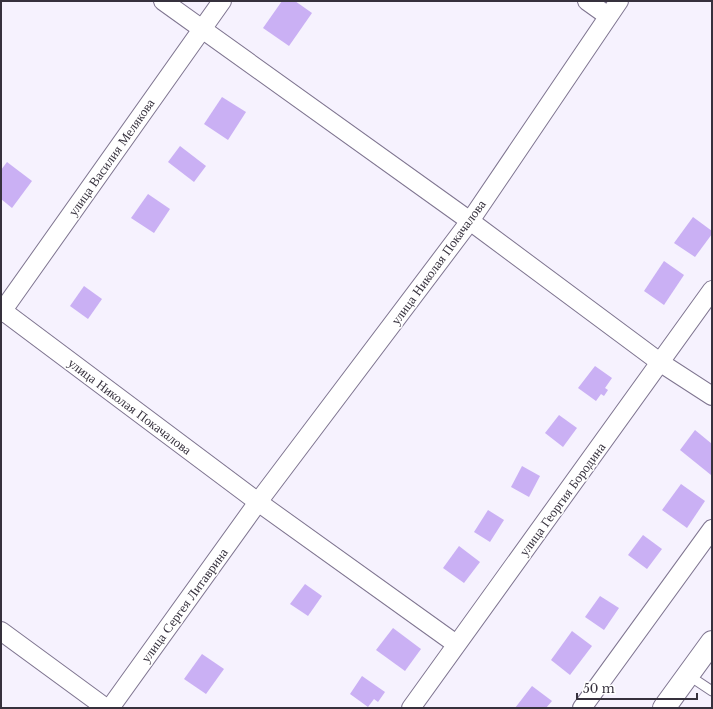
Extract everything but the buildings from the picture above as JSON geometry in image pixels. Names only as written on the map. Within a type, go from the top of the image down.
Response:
[{"type":"main road","points":[[664,708],[712,642]]},
{"type":"street","points":[[163,1],[203,28],[470,221],[661,363],[712,396]]},
{"type":"street","name":"улица Василия Мелякова","points":[[2,312],[222,1]]},
{"type":"street","points":[[587,1],[608,16]]},
{"type":"street","name":"улица Николая Покачалова","points":[[258,502],[470,221],[619,1]]},
{"type":"street","name":"улица Георгия Бородина","points":[[411,708],[661,363],[712,290]]},
{"type":"street","name":"улица Николая Покачалова","points":[[2,312],[258,502],[456,644]]},
{"type":"street","name":"улица Сергея Литаврина","points":[[110,708],[258,502]]},
{"type":"street","points":[[582,708],[712,529]]},
{"type":"street","points":[[1,631],[106,708]]},
{"type":"lane","points":[[688,675],[712,691]]}]
